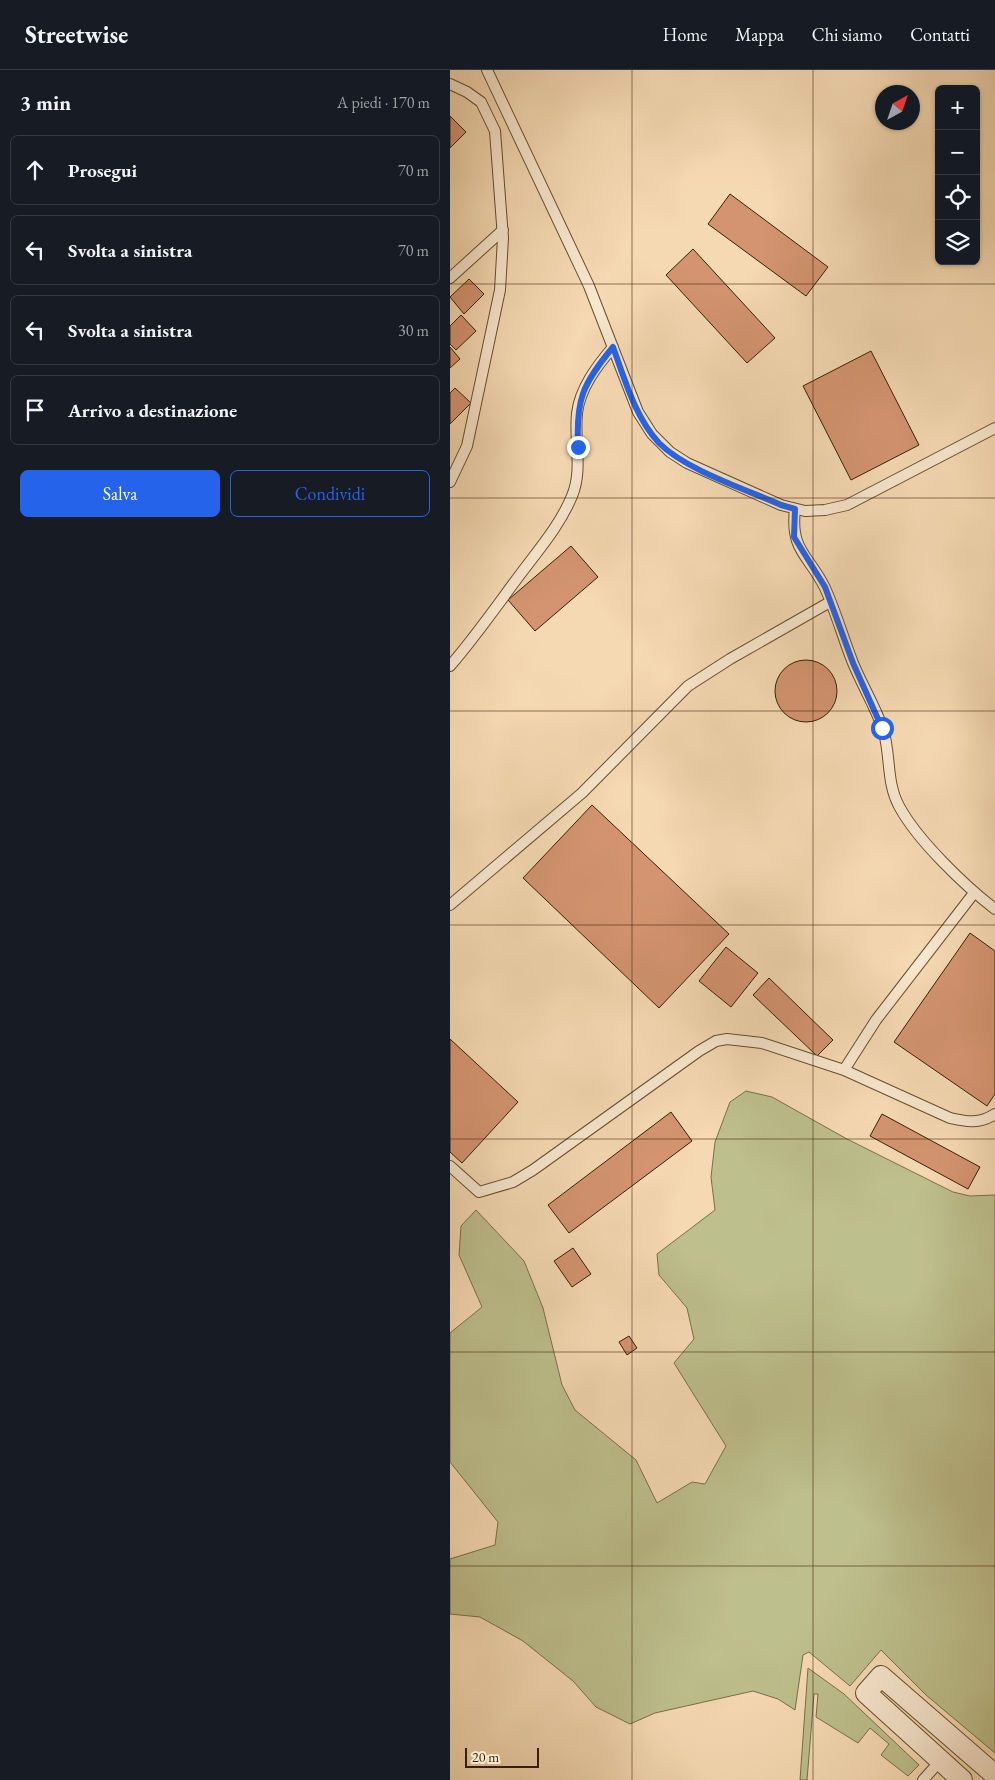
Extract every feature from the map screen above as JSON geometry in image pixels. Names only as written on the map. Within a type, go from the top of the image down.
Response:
[{"type":"street","points":[[962,1780],[866,1693],[881,1676],[995,1775]]},
{"type":"lane","points":[[487,70],[589,286],[638,412],[660,443],[687,463],[781,505],[795,509],[825,510],[847,505],[995,428]]},
{"type":"lane","points":[[450,84],[475,97],[490,118],[498,143],[503,230],[500,290],[467,446],[450,482]]},
{"type":"lane","points":[[450,278],[503,230]]},
{"type":"lane","points":[[450,666],[476,636],[551,535],[572,496],[577,473],[577,414],[579,402],[590,379],[613,347]]},
{"type":"lane","points":[[795,509],[794,537],[825,587],[853,663],[882,728],[889,755],[890,781],[900,807],[928,844],[974,893],[995,909]]},
{"type":"lane","points":[[450,905],[582,793],[688,686],[730,659],[830,602]]},
{"type":"lane","points":[[844,1070],[876,1020],[974,893]]},
{"type":"lane","points":[[450,1166],[479,1192],[513,1182],[533,1170],[698,1051],[716,1041],[736,1038],[762,1043],[844,1070],[950,1118],[968,1122],[985,1121],[995,1114]]},
{"type":"lane","points":[[924,1780],[940,1760]]},
{"type":"green space","points":[[746,1091],[772,1097],[847,1139],[953,1192],[970,1196],[995,1195],[995,1753],[926,1695],[881,1650],[850,1686],[809,1652],[803,1655],[795,1710],[778,1699],[753,1691],[655,1713],[630,1724],[596,1707],[573,1681],[523,1641],[480,1617],[450,1614],[450,1559],[495,1545],[498,1522],[450,1462],[450,1333],[482,1307],[459,1255],[461,1226],[476,1210],[524,1261],[543,1308],[562,1385],[575,1410],[636,1460],[657,1503],[692,1482],[705,1484],[726,1446],[674,1363],[694,1339],[687,1308],[659,1275],[657,1254],[715,1210],[711,1177],[715,1142],[730,1102]]},
{"type":"green space","points":[[808,1668],[844,1694],[919,1765],[908,1776],[881,1755],[889,1744],[870,1728],[858,1743],[816,1717],[818,1694],[814,1694],[807,1780],[800,1780]]},
{"type":"building","points":[[450,116],[466,132],[450,148]]},
{"type":"building","points":[[730,194],[828,267],[806,296],[708,224]]},
{"type":"building","points":[[693,249],[775,338],[747,363],[666,275]]},
{"type":"building","points":[[469,279],[484,294],[464,314],[450,297]]},
{"type":"building","points":[[461,315],[476,331],[456,350],[450,344],[450,326]]},
{"type":"building","points":[[450,347],[460,359],[450,368]]},
{"type":"building","points":[[871,351],[919,445],[851,480],[803,386]]},
{"type":"building","points":[[455,388],[471,403],[450,424],[450,393]]},
{"type":"building","points":[[571,546],[598,577],[535,631],[508,600]]},
{"type":"building","points":[[806,660],[818,662],[828,669],[835,679],[837,691],[835,703],[828,713],[818,720],[806,722],[794,720],[784,713],[777,703],[775,691],[777,679],[784,669],[794,662]]},
{"type":"building","points":[[592,805],[729,934],[659,1008],[523,878]]},
{"type":"building","points":[[970,933],[995,951],[995,1094],[987,1106],[894,1042]]},
{"type":"building","points":[[726,947],[758,973],[731,1007],[699,981]]},
{"type":"building","points":[[769,978],[833,1040],[817,1056],[753,995]]},
{"type":"building","points":[[450,1039],[518,1102],[462,1163],[450,1152]]},
{"type":"building","points":[[671,1112],[692,1141],[569,1233],[548,1205]]},
{"type":"building","points":[[882,1114],[980,1167],[968,1189],[870,1136]]},
{"type":"building","points":[[573,1248],[591,1274],[572,1287],[554,1261]]},
{"type":"building","points":[[629,1336],[637,1348],[627,1355],[619,1342]]},
{"type":"route","points":[[578,447],[577,414],[579,402],[590,379],[613,347],[638,412],[652,434],[670,452],[687,463],[781,505],[795,509],[794,537],[825,587],[853,663],[882,728]]}]
